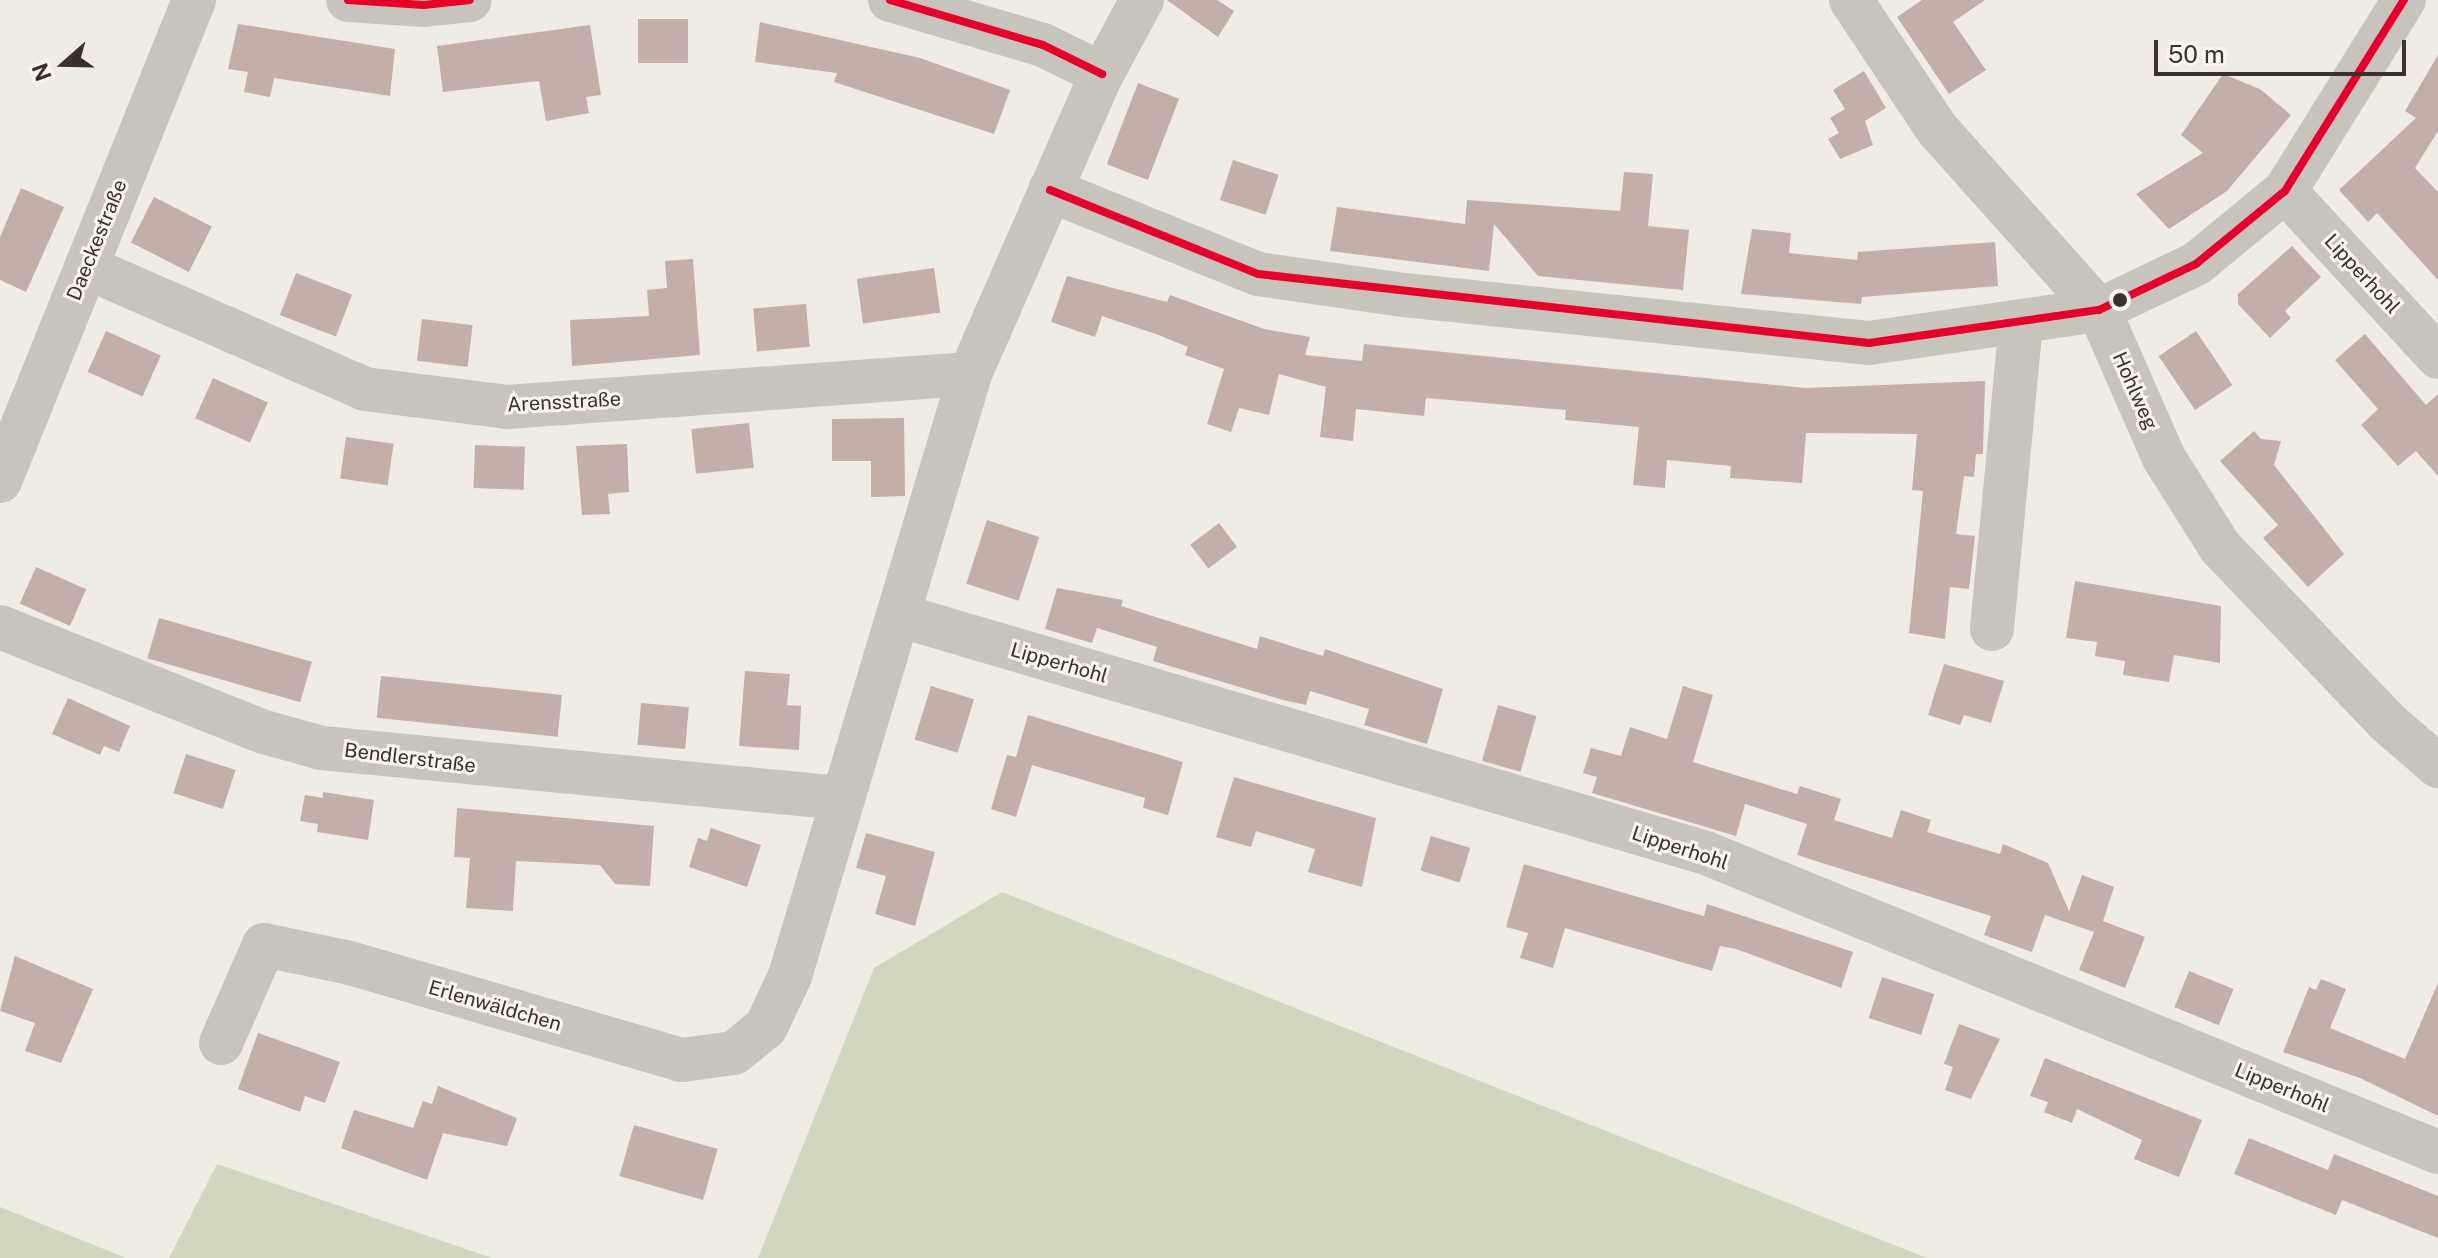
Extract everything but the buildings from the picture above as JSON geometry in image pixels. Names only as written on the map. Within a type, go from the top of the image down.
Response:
[{"type":"street","name":"Daeckestraße","points":[[0,481],[194,0]]},
{"type":"street","points":[[348,0],[424,5],[470,0]]},
{"type":"street","points":[[890,0],[1043,45],[1102,74]]},
{"type":"street","points":[[840,798],[970,374],[1102,74],[1142,0]]},
{"type":"street","name":"Hohlweg","points":[[1851,0],[1937,129],[2099,310],[2164,458],[2220,547],[2386,721],[2438,766]]},
{"type":"street","points":[[1050,190],[1258,274],[1404,295],[1869,343],[2099,310],[2196,264],[2285,191],[2404,0]]},
{"type":"street","name":"Lipperhohl","points":[[2285,191],[2438,357]]},
{"type":"street","name":"Arensstraße","points":[[86,267],[365,389],[507,407],[970,374]]},
{"type":"street","points":[[1992,629],[2021,321]]},
{"type":"street","name":"Lipperhohl","points":[[898,615],[1706,853],[2438,1152]]},
{"type":"street","name":"Bendlerstraße","points":[[0,627],[264,732],[322,748],[840,798]]},
{"type":"street","name":"Erlenwäldchen","points":[[221,1043],[264,945],[702,1061],[753,1042],[790,976],[840,798]]},
{"type":"green space","points":[[1002,892],[1927,1258],[758,1258],[874,968]]},
{"type":"green space","points":[[217,1164],[492,1258],[169,1258]]},
{"type":"green space","points":[[0,1207],[126,1258],[0,1258]]},
{"type":"transit line","points":[[348,0],[424,5],[470,0]]},
{"type":"transit line","points":[[890,0],[1043,45],[1102,74]]},
{"type":"transit line","points":[[1050,190],[1258,274],[1869,343],[2099,310],[2196,264],[2285,191],[2404,0]]}]
